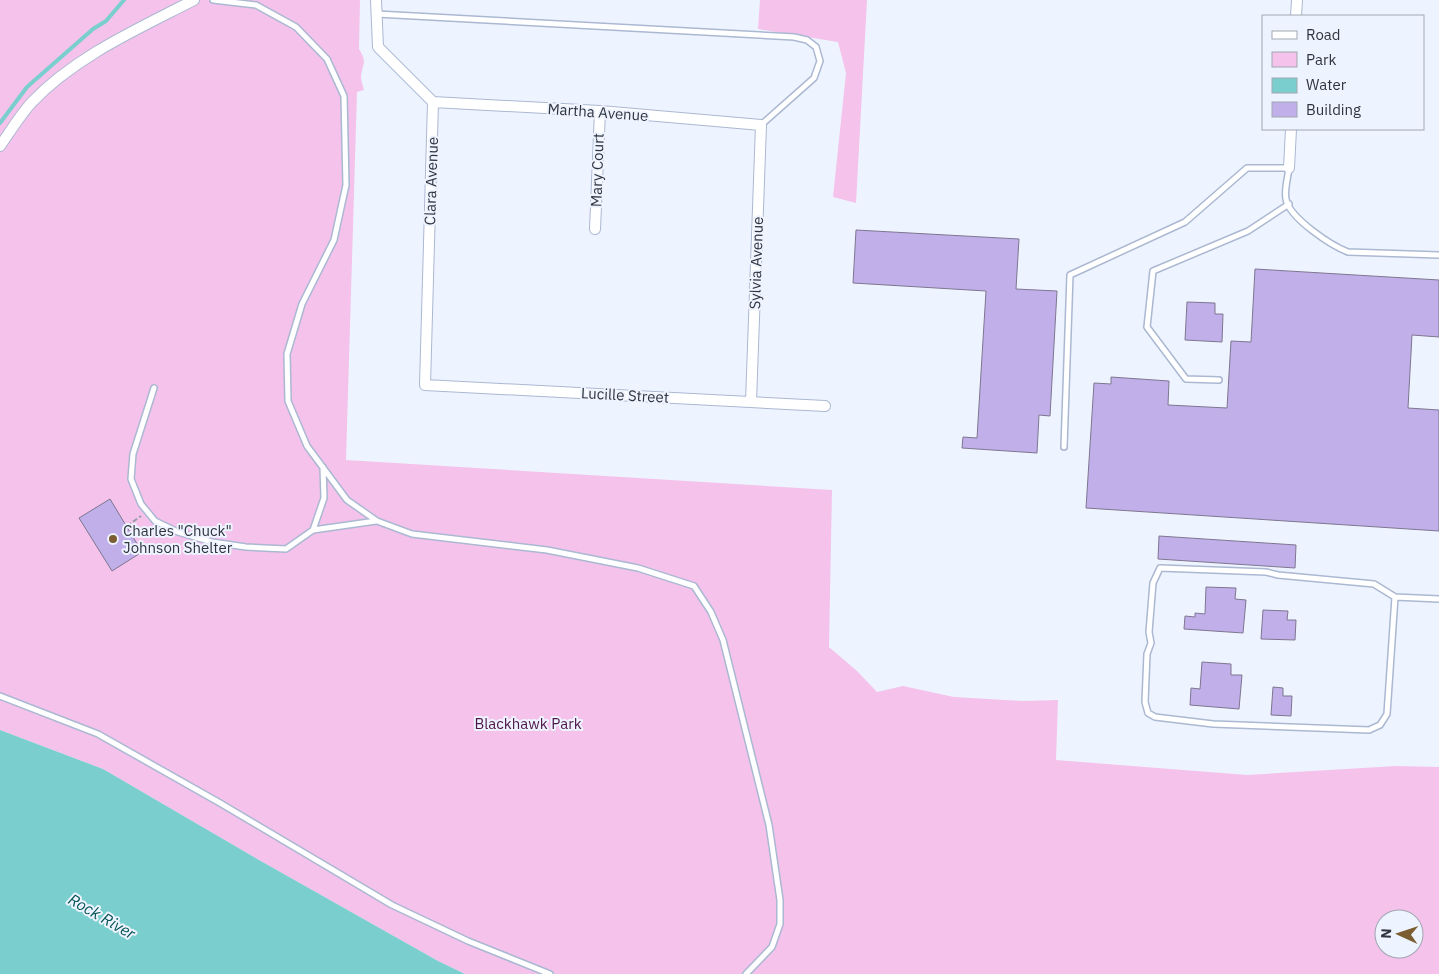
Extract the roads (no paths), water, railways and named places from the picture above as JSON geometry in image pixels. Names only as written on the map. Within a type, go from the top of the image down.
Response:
[{"type":"street","points":[[0,146],[32,103],[75,65],[134,31],[194,0]]},
{"type":"street","points":[[376,0],[378,46],[433,102]]},
{"type":"street","points":[[1296,15],[1297,0]]},
{"type":"street","name":"Martha Avenue","points":[[433,102],[600,111],[761,125]]},
{"type":"street","name":"Clara Avenue","points":[[426,385],[433,102]]},
{"type":"street","name":"Mary Court","points":[[595,230],[600,111]]},
{"type":"street","name":"Sylvia Avenue","points":[[751,402],[761,125]]},
{"type":"street","points":[[1289,168],[1291,130]]},
{"type":"street","name":"Lucille Street","points":[[426,385],[825,406]]},
{"type":"lane","points":[[213,0],[256,5],[296,27],[327,59],[344,96],[346,185],[334,240],[302,304],[287,354],[288,401],[307,446],[347,500],[376,521],[412,534],[547,550],[638,568],[694,586],[711,612],[723,640],[770,825],[780,900],[780,924],[772,947],[746,974]]},
{"type":"lane","points":[[377,14],[794,37],[807,40],[816,47],[820,61],[814,78],[761,125]]},
{"type":"lane","points":[[1064,447],[1070,275],[1185,222],[1247,168],[1289,168],[1286,200],[1288,204],[1309,228],[1338,248],[1348,252],[1439,255]]},
{"type":"lane","points":[[1219,380],[1186,378],[1147,327],[1153,271],[1248,231],[1288,204]]},
{"type":"lane","points":[[154,388],[133,454],[131,479],[141,504],[155,522],[178,532],[212,542],[246,547],[286,549],[313,530],[376,521]]},
{"type":"lane","points":[[313,530],[324,498],[323,467]]},
{"type":"lane","points":[[1395,597],[1387,714],[1380,725],[1369,730],[1213,724],[1155,717],[1148,713],[1145,702],[1147,654],[1151,644],[1149,632],[1151,602],[1153,583],[1160,568],[1266,572],[1278,575],[1374,584],[1395,597],[1439,599]]},
{"type":"lane","points":[[0,696],[98,734],[220,803],[392,905],[468,941],[550,974]]},
{"type":"water","name":"Rock River","points":[[0,730],[103,769],[259,860],[438,961],[465,974],[0,974]]},
{"type":"waterway","points":[[0,123],[27,87],[93,29],[106,21],[124,0]]},
{"type":"place","name":"Charles \"Chuck\" Johnson Shelter","points":[[113,539]]},
{"type":"park label","name":"Blackhawk Park","points":[[528,723]]}]
